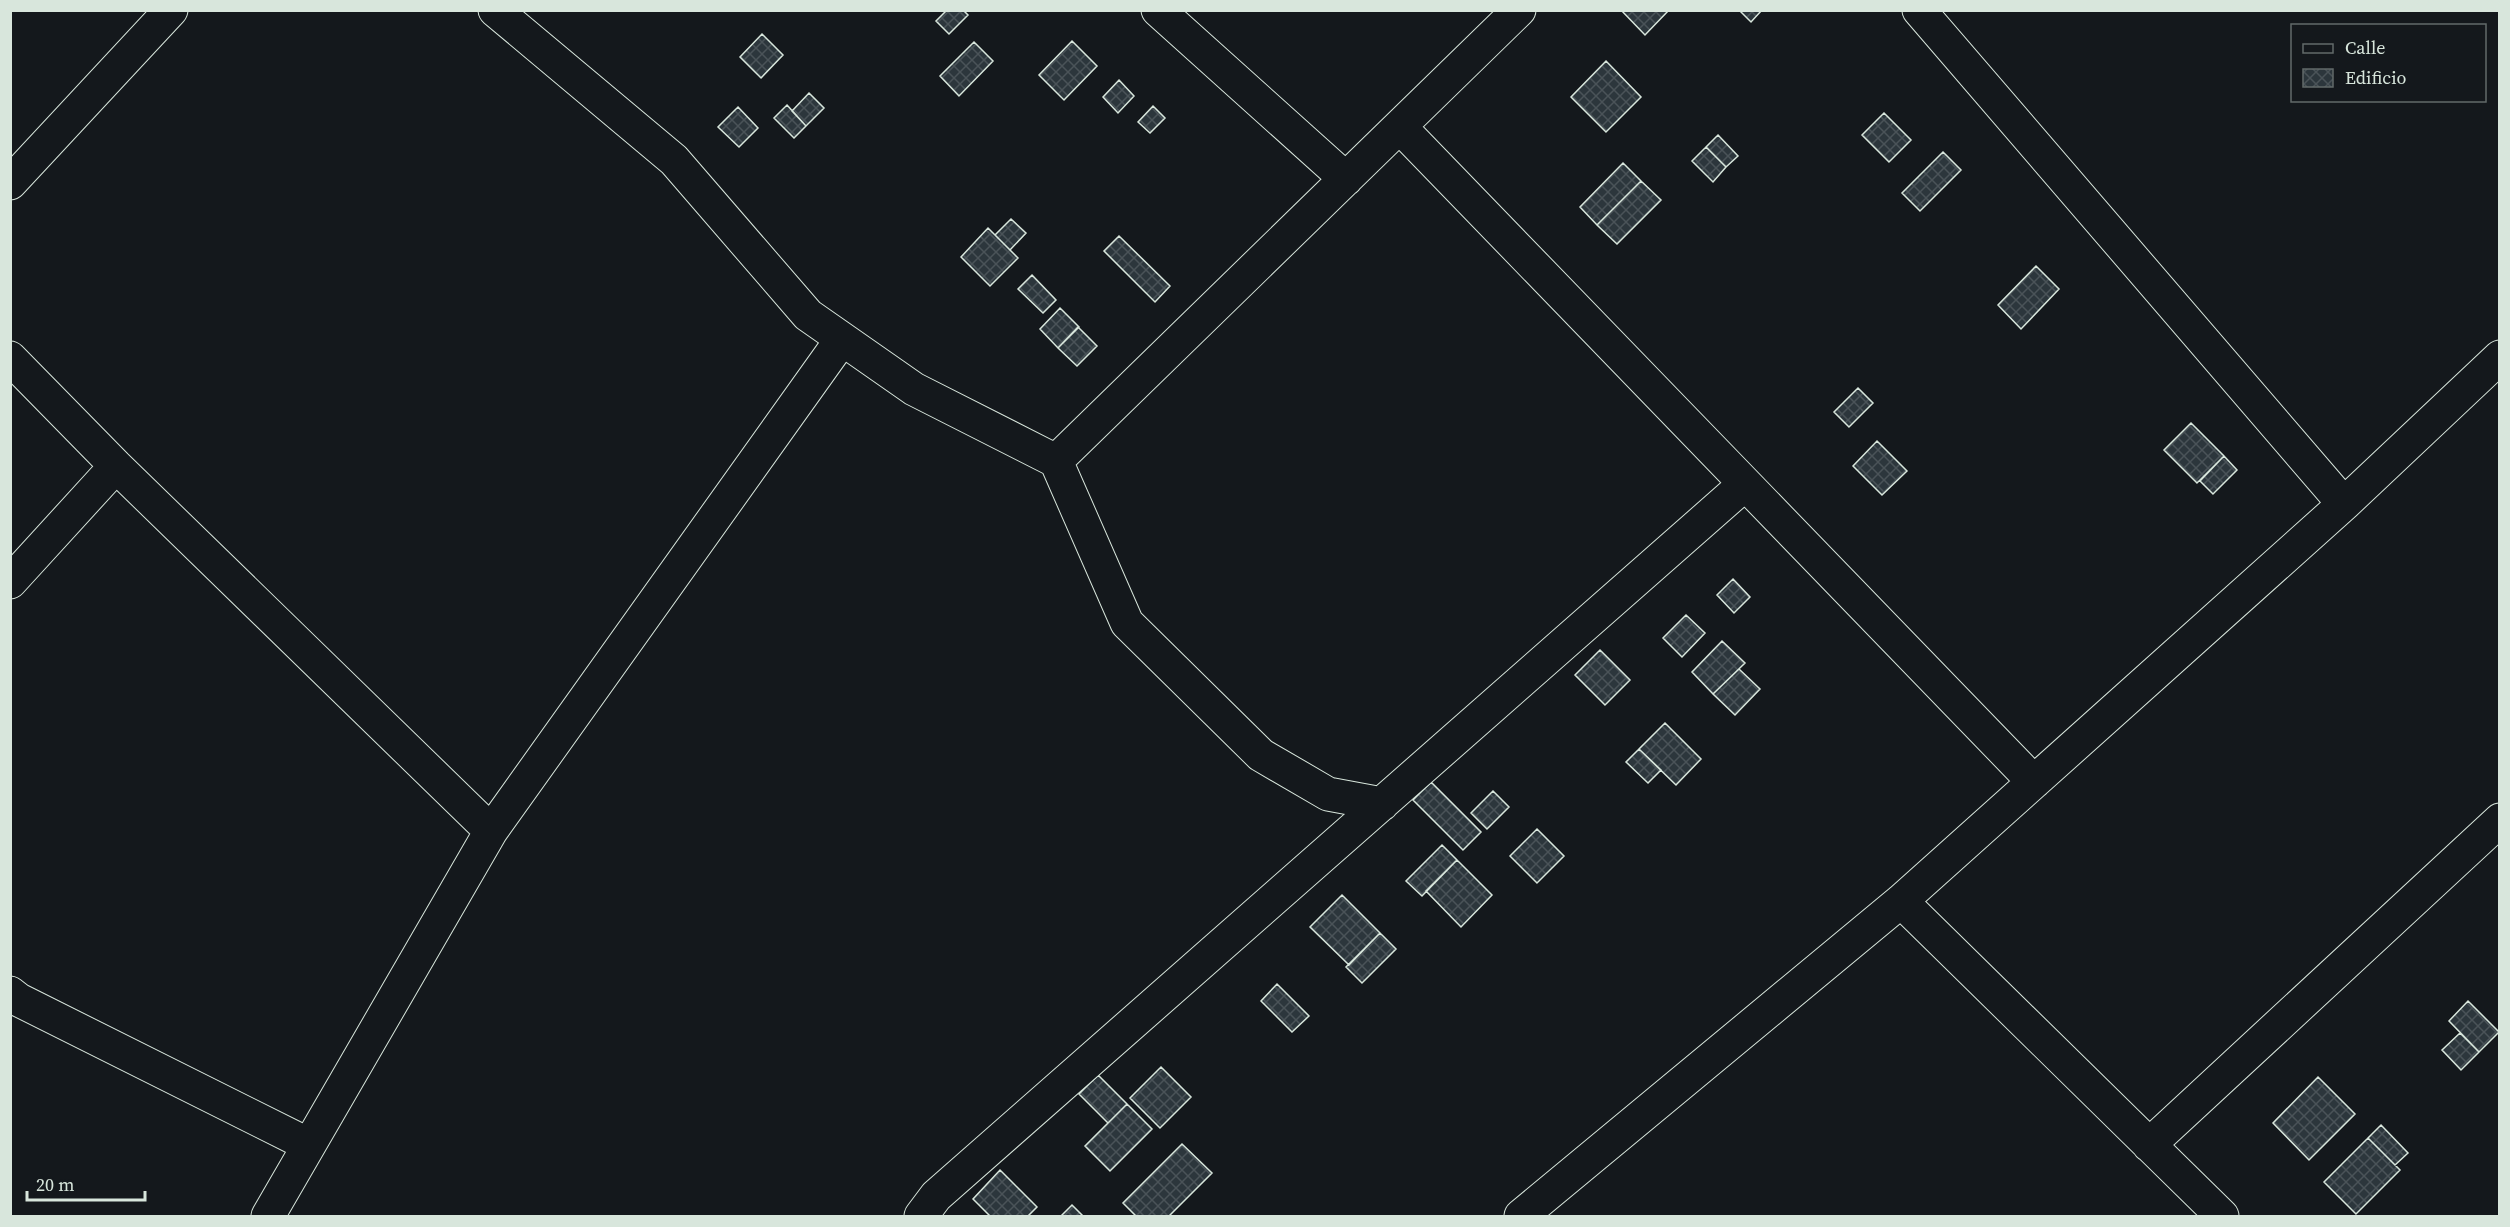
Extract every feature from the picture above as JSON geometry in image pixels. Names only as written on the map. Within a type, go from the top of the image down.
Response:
[{"type":"street","points":[[10,183],[171,10]]},
{"type":"street","points":[[495,10],[674,160],[808,315],[914,389],[1056,461],[1127,623],[1261,755],[1328,794],[1382,804]]},
{"type":"street","points":[[1158,10],[1346,179]]},
{"type":"street","points":[[1056,461],[1519,10]]},
{"type":"street","points":[[1919,10],[2344,504]]},
{"type":"street","points":[[1400,127],[2034,782]]},
{"type":"street","points":[[268,1216],[490,831],[842,339]]},
{"type":"street","points":[[1521,1216],[1901,901],[2344,504],[2499,357]]},
{"type":"street","points":[[10,358],[116,466],[490,831]]},
{"type":"street","points":[[10,582],[116,466]]},
{"type":"street","points":[[921,1216],[936,1196],[1745,484]]},
{"type":"street","points":[[2149,1145],[2499,820]]},
{"type":"street","points":[[1901,901],[2222,1216]]},
{"type":"street","points":[[10,993],[19,1000],[309,1145]]},
{"type":"building","points":[[947,10],[963,10],[968,15],[949,34],[936,21]]},
{"type":"building","points":[[1621,10],[1669,10],[1645,35]]},
{"type":"building","points":[[1739,10],[1762,10],[1751,22]]},
{"type":"building","points":[[762,34],[783,55],[761,78],[740,57]]},
{"type":"building","points":[[1072,41],[1097,66],[1064,100],[1039,75]]},
{"type":"building","points":[[974,42],[993,61],[959,96],[940,76]]},
{"type":"building","points":[[1606,61],[1641,97],[1606,132],[1571,97]]},
{"type":"building","points":[[1119,80],[1134,96],[1118,113],[1103,97]]},
{"type":"building","points":[[809,93],[824,108],[806,126],[792,111]]},
{"type":"building","points":[[787,105],[806,126],[794,138],[774,118]]},
{"type":"building","points":[[1153,106],[1165,118],[1150,133],[1138,122]]},
{"type":"building","points":[[738,107],[758,128],[739,147],[718,127]]},
{"type":"building","points":[[1884,113],[1911,140],[1889,162],[1862,135]]},
{"type":"building","points":[[1718,135],[1738,156],[1726,167],[1706,147]]},
{"type":"building","points":[[1706,147],[1726,167],[1713,182],[1692,161]]},
{"type":"building","points":[[1943,152],[1961,170],[1920,211],[1902,193]]},
{"type":"building","points":[[1623,163],[1641,181],[1597,225],[1580,207]]},
{"type":"building","points":[[1641,181],[1661,200],[1617,244],[1597,225]]},
{"type":"building","points":[[1011,219],[1026,233],[1010,250],[995,235]]},
{"type":"building","points":[[988,228],[1018,258],[990,286],[961,257]]},
{"type":"building","points":[[1119,236],[1170,286],[1155,302],[1104,251]]},
{"type":"building","points":[[2036,266],[2059,289],[2021,329],[1998,305]]},
{"type":"building","points":[[1032,275],[1056,300],[1043,313],[1018,289]]},
{"type":"building","points":[[1060,308],[1079,327],[1058,348],[1040,329]]},
{"type":"building","points":[[1078,327],[1097,346],[1077,366],[1058,348]]},
{"type":"building","points":[[1858,388],[1873,403],[1849,427],[1834,412]]},
{"type":"building","points":[[2191,423],[2224,456],[2197,483],[2164,450]]},
{"type":"building","points":[[1877,441],[1907,471],[1882,495],[1853,466]]},
{"type":"building","points":[[2224,456],[2237,470],[2213,494],[2200,481]]},
{"type":"building","points":[[1733,579],[1750,597],[1734,613],[1717,595]]},
{"type":"building","points":[[1686,615],[1705,633],[1682,657],[1663,638]]},
{"type":"building","points":[[1722,641],[1745,663],[1713,694],[1692,672]]},
{"type":"building","points":[[1600,650],[1630,680],[1605,705],[1575,675]]},
{"type":"building","points":[[1739,669],[1760,689],[1735,715],[1713,694]]},
{"type":"building","points":[[1665,723],[1701,759],[1676,785],[1639,749]]},
{"type":"building","points":[[1639,749],[1661,770],[1648,783],[1626,762]]},
{"type":"building","points":[[1431,782],[1481,832],[1463,850],[1413,800]]},
{"type":"building","points":[[1493,791],[1509,807],[1487,829],[1471,813]]},
{"type":"building","points":[[1537,829],[1564,856],[1537,883],[1510,856]]},
{"type":"building","points":[[1442,845],[1457,860],[1422,896],[1406,881]]},
{"type":"building","points":[[1457,860],[1492,895],[1461,927],[1426,891]]},
{"type":"building","points":[[1342,895],[1380,933],[1349,965],[1310,927]]},
{"type":"building","points":[[1380,933],[1396,949],[1362,983],[1346,967]]},
{"type":"building","points":[[1277,984],[1309,1016],[1292,1032],[1261,1001]]},
{"type":"building","points":[[2468,1001],[2499,1032],[2479,1052],[2449,1021]]},
{"type":"building","points":[[2460,1033],[2479,1052],[2461,1070],[2442,1050]]},
{"type":"building","points":[[1161,1067],[1191,1097],[1160,1128],[1130,1098]]},
{"type":"building","points":[[1098,1075],[1127,1104],[1108,1123],[1079,1094]]},
{"type":"building","points":[[2318,1077],[2355,1114],[2309,1160],[2273,1123]]},
{"type":"building","points":[[1127,1104],[1152,1129],[1110,1171],[1085,1146]]},
{"type":"building","points":[[2381,1125],[2408,1153],[2395,1165],[2368,1138]]},
{"type":"building","points":[[2368,1138],[2400,1170],[2356,1214],[2324,1182]]},
{"type":"building","points":[[1182,1144],[1212,1173],[1169,1216],[1136,1216],[1123,1203]]},
{"type":"building","points":[[1000,1170],[1037,1207],[1028,1216],[990,1216],[973,1199]]},
{"type":"building","points":[[1072,1205],[1083,1216],[1061,1216]]}]
